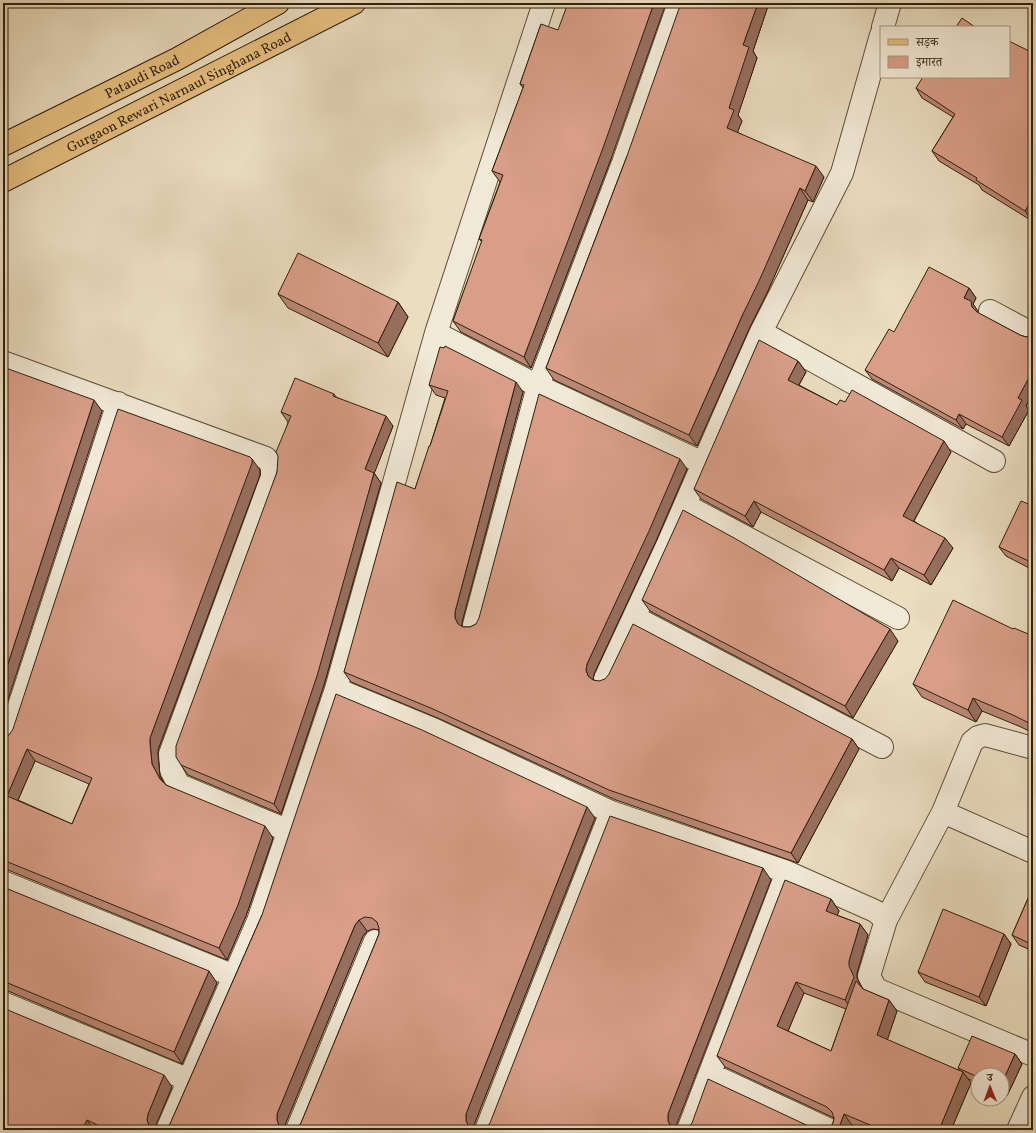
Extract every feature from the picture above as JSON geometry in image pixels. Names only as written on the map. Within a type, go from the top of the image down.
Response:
[{"type":"main road","name":"Pataudi Road","points":[[3,145],[177,59],[278,3]]},
{"type":"main road","name":"Gurgaon Rewari Narnaul Singhana Road","points":[[3,181],[354,3]]},
{"type":"street","points":[[172,1129],[189,1080],[258,921],[336,689],[436,334],[544,3]]},
{"type":"street","points":[[474,625],[538,386],[623,163],[679,3]]},
{"type":"street","points":[[883,26],[890,3]]},
{"type":"street","points":[[605,679],[685,505],[761,332],[842,173],[880,39]]},
{"type":"street","points":[[990,311],[1033,334]]},
{"type":"street","points":[[761,332],[994,461]]},
{"type":"street","points":[[436,334],[538,386],[703,463]]},
{"type":"street","points":[[3,362],[266,458],[272,466],[272,477],[170,754],[171,770],[179,785],[288,830]]},
{"type":"street","points":[[9,737],[118,403]]},
{"type":"street","points":[[685,505],[898,618]]},
{"type":"street","points":[[634,616],[882,747]]},
{"type":"street","points":[[336,689],[435,730],[611,812],[787,872],[875,911],[886,920]]},
{"type":"street","points":[[1033,748],[985,735],[978,737],[972,742],[942,812],[886,920],[869,976],[876,989],[1033,1055]]},
{"type":"street","points":[[486,1130],[611,812]]},
{"type":"street","points":[[942,812],[1033,852]]},
{"type":"street","points":[[688,1130],[787,872]]},
{"type":"street","points":[[3,882],[234,976]]},
{"type":"street","points":[[297,1130],[375,941]]},
{"type":"street","points":[[3,1003],[189,1080]]},
{"type":"street","points":[[710,1074],[830,1130]]},
{"type":"building","points":[[568,3],[654,3],[603,148],[524,357],[453,321],[482,240],[479,239],[503,175],[492,171],[524,85],[520,84],[541,24],[558,30]]},
{"type":"building","points":[[681,3],[758,3],[743,45],[749,47],[729,108],[734,110],[727,128],[816,166],[805,191],[800,188],[689,435],[546,368],[627,156]]},
{"type":"building","points":[[962,18],[974,26],[957,26]]},
{"type":"building","points":[[1010,42],[1033,53],[1033,198],[1025,211],[976,180],[977,178],[932,151],[955,114],[916,88],[922,78],[1010,78]]},
{"type":"building","points":[[298,253],[398,302],[378,343],[278,294]]},
{"type":"building","points":[[929,267],[969,288],[964,298],[971,301],[972,307],[977,312],[1020,335],[1026,337],[1033,335],[1033,370],[1018,398],[1022,400],[1002,437],[959,414],[956,420],[865,370],[889,329],[894,332]]},
{"type":"building","points":[[759,340],[798,361],[788,380],[837,405],[840,400],[845,402],[852,390],[944,441],[903,516],[945,538],[924,575],[891,558],[884,570],[754,501],[745,516],[694,489]]},
{"type":"building","points":[[445,346],[516,382],[455,612],[455,618],[458,624],[463,627],[470,627],[476,624],[479,618],[539,394],[680,459],[649,531],[587,664],[586,670],[588,676],[593,680],[599,681],[605,679],[609,674],[633,624],[852,739],[791,853],[609,790],[433,709],[344,672],[397,482],[415,489],[448,391],[429,385],[440,347],[444,348]]},
{"type":"building","points":[[3,367],[94,400],[3,679]]},
{"type":"building","points":[[295,378],[334,394],[333,396],[386,416],[365,469],[374,473],[317,676],[274,804],[181,765],[176,757],[176,746],[277,472],[278,456],[276,452],[291,416],[281,412]]},
{"type":"building","points":[[118,409],[250,457],[252,459],[252,463],[150,738],[152,764],[160,779],[166,785],[265,826],[238,905],[219,948],[3,860],[3,738],[9,735],[13,729]],"holes":[[[27,749],[92,778],[72,824],[7,796]]]},
{"type":"building","points":[[1021,501],[1033,506],[1033,563],[999,547]]},
{"type":"building","points":[[683,510],[736,539],[890,629],[845,706],[642,600]]},
{"type":"building","points":[[953,600],[1013,629],[1014,628],[1033,636],[1033,725],[973,698],[968,710],[913,684]]},
{"type":"building","points":[[336,694],[422,730],[587,807],[466,1114],[466,1121],[469,1127],[473,1130],[293,1130],[296,1129],[301,1123],[379,934],[377,922],[372,918],[365,917],[359,920],[355,925],[277,1114],[279,1126],[284,1130],[163,1130],[170,1124],[262,915]]},
{"type":"building","points":[[610,816],[763,868],[668,1114],[668,1121],[671,1127],[675,1130],[482,1130],[490,1123]]},
{"type":"building","points":[[785,880],[831,899],[826,911],[860,924],[849,961],[849,966],[854,977],[845,1000],[796,982],[777,1026],[831,1051],[856,981],[863,989],[889,1000],[877,1035],[963,1072],[939,1130],[882,1130],[844,1114],[838,1130],[826,1130],[829,1129],[833,1123],[834,1118],[832,1112],[827,1107],[717,1056]]},
{"type":"building","points":[[3,887],[209,971],[174,1052],[3,981]]},
{"type":"building","points":[[1033,887],[1033,945],[1012,935]]},
{"type":"building","points":[[943,909],[1004,934],[979,997],[918,972]]},
{"type":"building","points":[[3,1008],[164,1075],[147,1120],[149,1126],[155,1130],[108,1130],[87,1120],[82,1130],[3,1130]]},
{"type":"building","points":[[972,1036],[1015,1054],[1009,1067],[970,1067],[970,1073],[958,1068]]},
{"type":"building","points":[[708,1079],[817,1130],[684,1130],[692,1123]]}]
